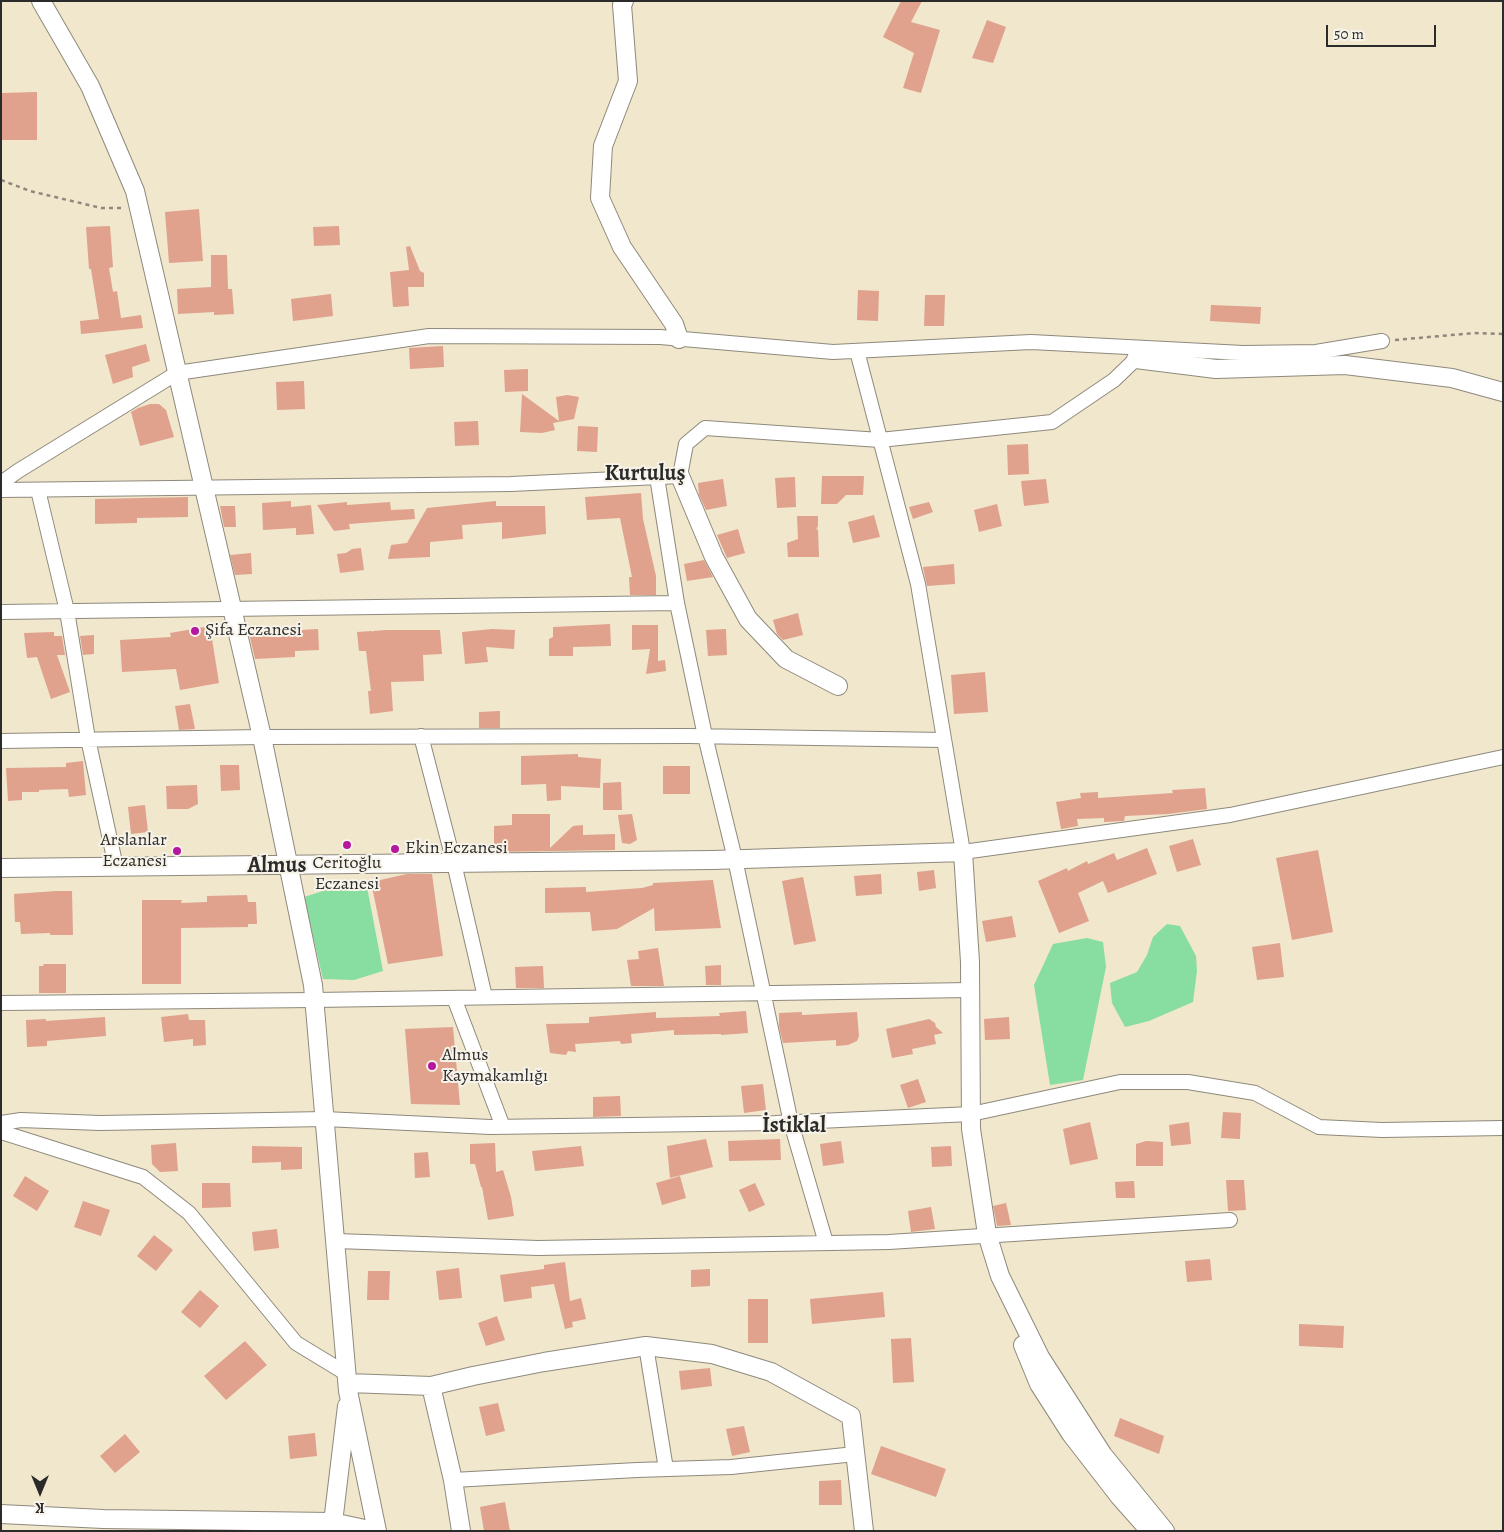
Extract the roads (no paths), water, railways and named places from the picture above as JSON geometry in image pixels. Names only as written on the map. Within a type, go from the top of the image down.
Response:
[{"type":"street","points":[[1,1514],[332,1526],[375,1531],[348,1383],[313,985],[262,737],[135,190],[90,86],[41,1]]},
{"type":"street","points":[[624,1],[622,5],[628,80],[604,146],[600,198],[622,247],[674,324],[679,339]]},
{"type":"street","points":[[1,483],[18,470],[177,373],[429,336],[650,337],[833,352],[1031,342],[1141,354],[1216,369],[1345,365],[1452,378],[1503,392]]},
{"type":"street","points":[[838,686],[786,659],[748,619],[714,557],[680,476],[686,444],[705,428],[880,440],[1052,422],[1114,380],[1141,354],[1316,352],[1382,341]]},
{"type":"street","points":[[857,351],[918,584],[963,852],[970,990],[971,1128],[982,1235],[1039,1384],[1071,1434],[1119,1496],[1150,1531]]},
{"type":"street","points":[[1,490],[511,484],[680,476]]},
{"type":"street","points":[[657,477],[677,603],[705,736],[735,859],[791,1123],[826,1243]]},
{"type":"street","points":[[38,490],[66,611],[88,739],[116,866]]},
{"type":"street","points":[[1,612],[677,603]]},
{"type":"street","points":[[1,741],[421,736],[705,736],[944,740]]},
{"type":"street","points":[[421,736],[454,863],[485,997]]},
{"type":"street","points":[[1,868],[735,859],[963,852],[1230,815],[1503,757]]},
{"type":"street","points":[[1,1003],[970,990]]},
{"type":"street","points":[[454,998],[503,1127]]},
{"type":"street","points":[[1,1123],[21,1120],[100,1123],[325,1118],[503,1127],[791,1123],[971,1114],[1120,1082],[1188,1082],[1255,1093],[1319,1127],[1382,1130],[1503,1128]]},
{"type":"street","points":[[1,1132],[143,1177],[189,1213],[296,1343],[348,1383],[431,1386],[544,1362],[646,1346],[712,1354],[771,1372],[852,1416],[864,1531]]},
{"type":"street","points":[[336,1241],[538,1248],[889,1242],[1230,1220]]},
{"type":"street","points":[[982,1235],[1040,1357],[1103,1455],[1165,1531]]},
{"type":"street","points":[[646,1346],[666,1469]]},
{"type":"street","points":[[332,1526],[348,1383]]},
{"type":"street","points":[[431,1386],[453,1480],[461,1531]]},
{"type":"street","points":[[453,1480],[730,1467],[855,1454]]},
{"type":"street","points":[[103,1519],[150,1531]]},
{"type":"place","name":"Şifa Eczanesi","points":[[195,631]]},
{"type":"place","name":"Ceritoğlu Eczanesi","points":[[347,845]]},
{"type":"place","name":"Ekin Eczanesi","points":[[395,849]]},
{"type":"place","name":"Arslanlar Eczanesi","points":[[177,851]]},
{"type":"place","name":"Almus Kaymakamlığı","points":[[432,1066]]},
{"type":"district","name":"Kurtuluş","points":[[645,475]]},
{"type":"district","name":"Almus","points":[[277,867]]},
{"type":"district","name":"İstiklal","points":[[794,1127]]}]
